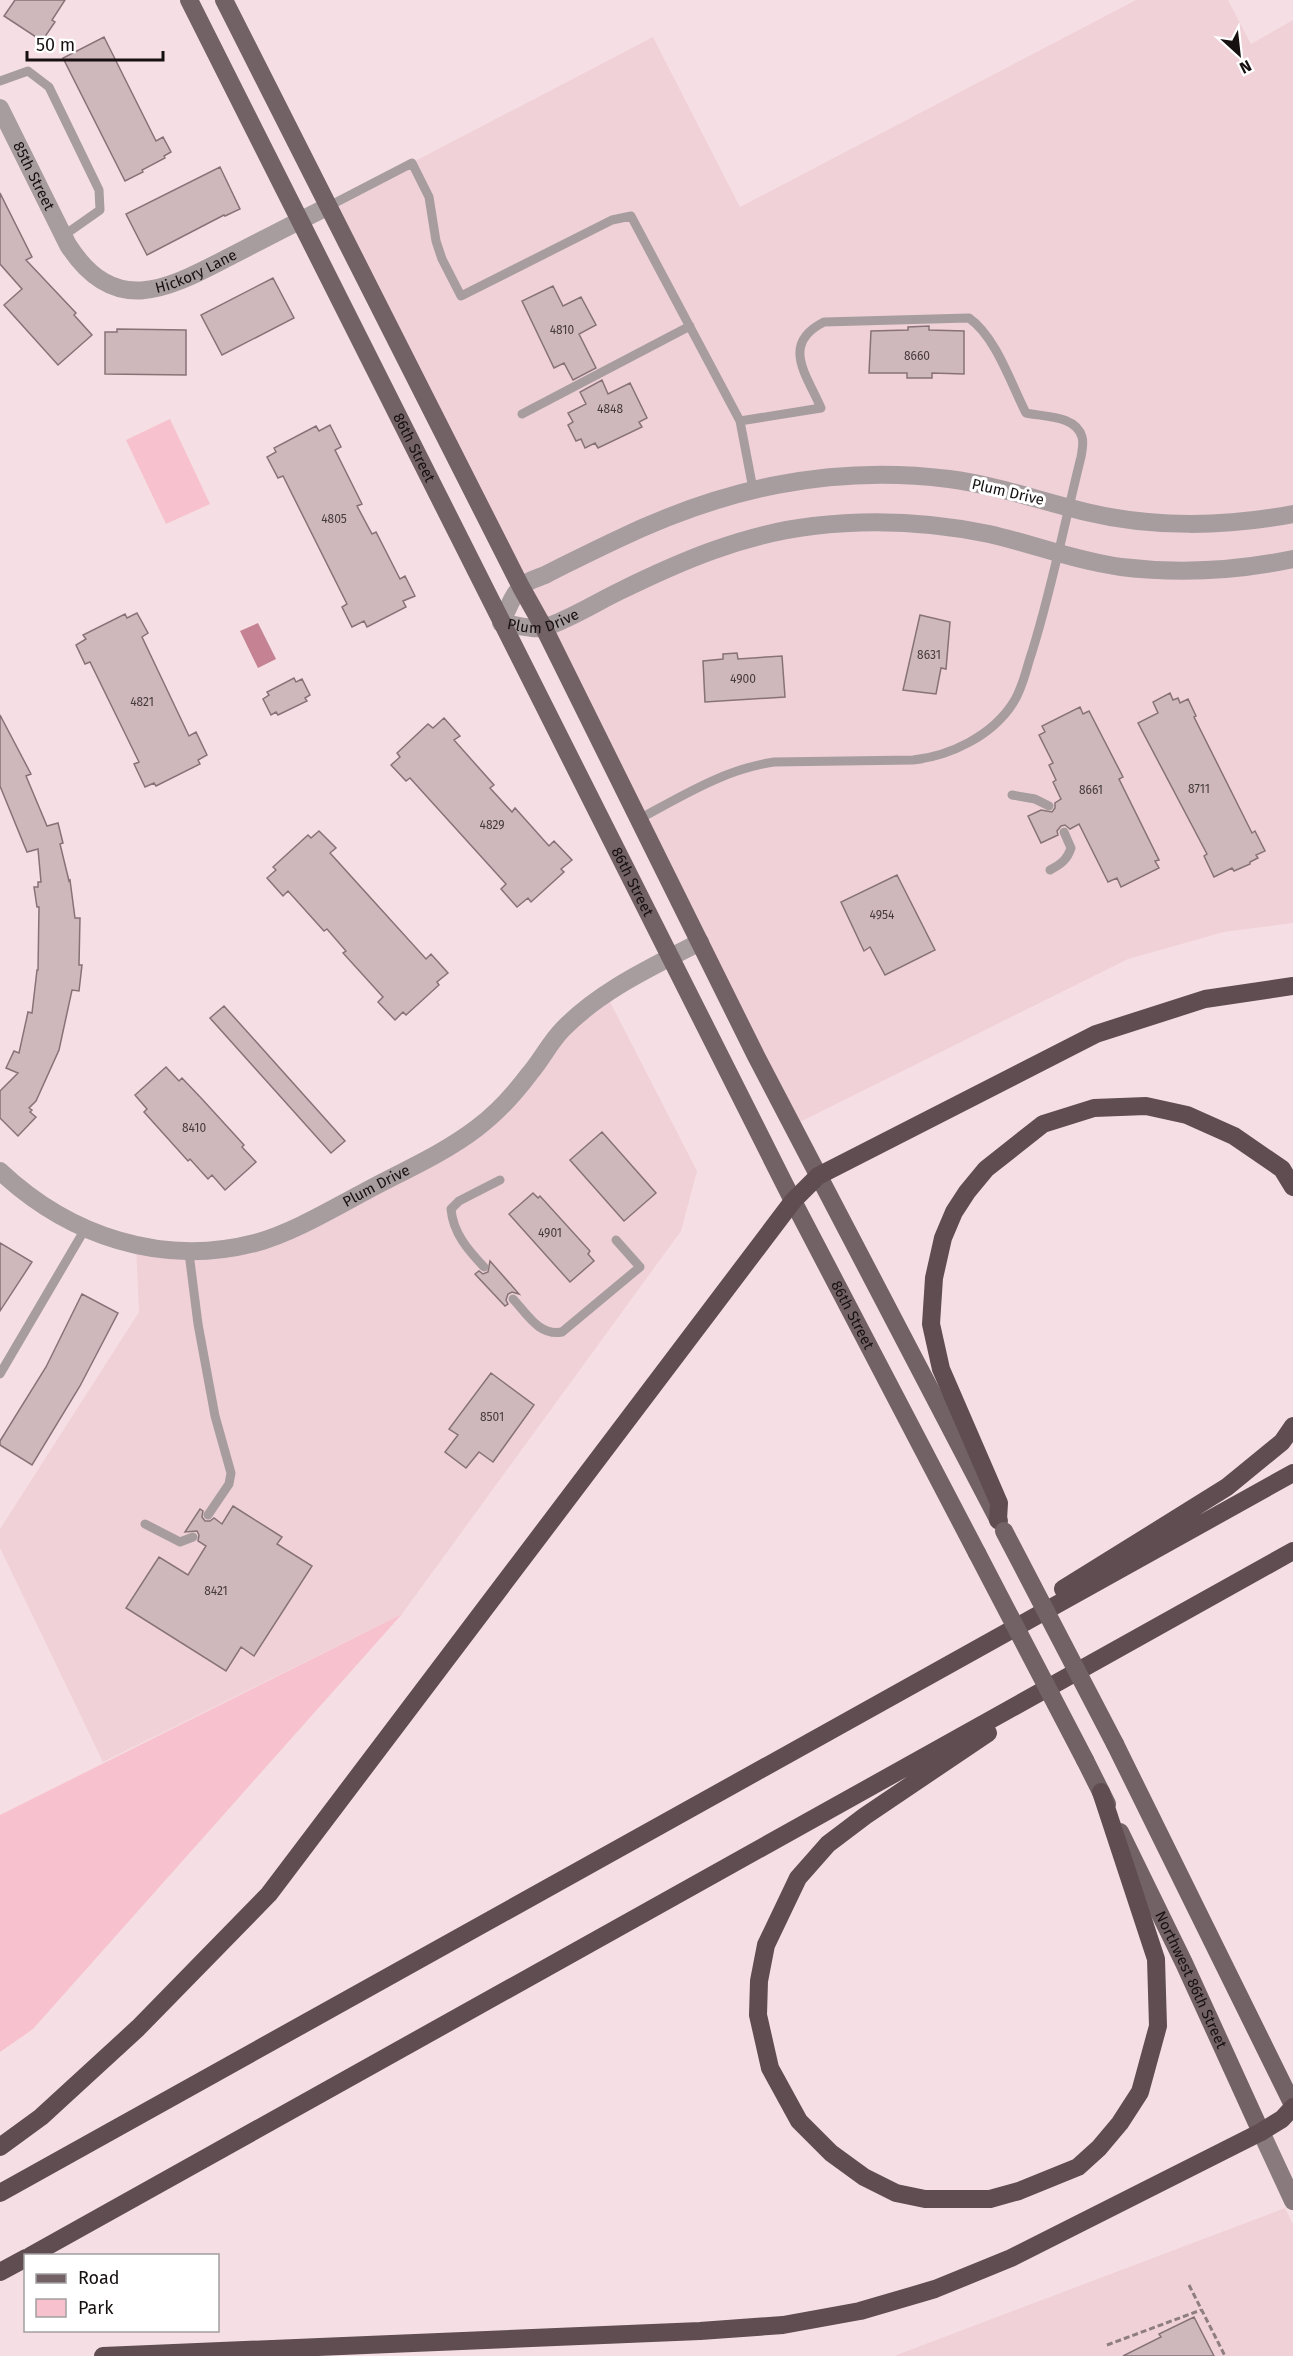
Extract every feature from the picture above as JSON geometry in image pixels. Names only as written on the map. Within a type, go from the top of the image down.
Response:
[{"type":"highway","points":[[0,2147],[41,2117],[138,2028],[269,1894],[793,1201],[818,1176],[1096,1034],[1205,999],[1293,986]]},
{"type":"highway","points":[[1001,1525],[999,1503],[941,1369],[931,1324],[934,1278],[943,1238],[954,1212],[986,1169],[1043,1124],[1095,1108],[1146,1106],[1187,1115],[1234,1136],[1282,1169],[1293,1187]]},
{"type":"highway","points":[[949,1665],[1022,1614],[1227,1487],[1282,1442],[1293,1426]]},
{"type":"highway","points":[[0,2193],[1293,1473]]},
{"type":"highway","points":[[34,2254],[1293,1551]]},
{"type":"highway","points":[[1082,1668],[865,1816],[828,1844],[798,1878],[766,1945],[759,1980],[758,2015],[771,2068],[799,2121],[831,2153],[864,2177],[896,2193],[925,2199],[990,2199],[1019,2191],[1078,2167],[1099,2148],[1120,2123],[1140,2092],[1158,2026],[1156,1959],[1101,1792]]},
{"type":"highway","points":[[103,2356],[700,2331],[783,2325],[860,2311],[935,2289],[1011,2258],[1261,2132],[1282,2119],[1293,2106]]},
{"type":"highway","points":[[0,2272],[24,2259]]},
{"type":"main road","name":"86th Street","points":[[189,0],[793,1201],[1085,1760]]},
{"type":"main road","points":[[224,0],[544,628],[818,1176],[1115,1744],[1293,2106]]},
{"type":"main road","name":"Northwest 86th Street","points":[[1085,1760],[1184,1963],[1293,2201]]},
{"type":"street","name":"85th Street","points":[[0,108],[66,241]]},
{"type":"street","name":"Hickory Lane","points":[[66,241],[78,260],[91,273],[109,284],[128,290],[149,291],[180,282],[328,206]]},
{"type":"street","name":"Plum Drive","points":[[1293,514],[1261,520],[1170,524],[1127,520],[1002,489],[949,479],[897,475],[849,475],[805,479],[753,489],[701,504],[653,522],[521,586],[501,623],[544,628],[672,566],[716,548],[764,535],[811,526],[895,522],[943,526],[991,535],[1120,567],[1168,571],[1214,570],[1266,565],[1293,559]]},
{"type":"street","name":"Plum Drive","points":[[0,1172],[15,1186],[64,1219],[119,1241],[159,1250],[189,1253],[255,1243],[278,1235],[448,1147],[476,1129],[500,1108],[531,1073],[562,1030],[631,977],[700,942]]},
{"type":"lane","points":[[0,81],[28,71],[49,87],[99,190],[100,210],[66,241]]},
{"type":"lane","points":[[328,206],[412,163],[429,197],[433,210],[436,241],[442,259],[461,296],[612,220],[631,216],[740,421],[753,489]]},
{"type":"lane","points":[[639,819],[719,778],[756,764],[932,758],[966,744],[1001,718],[1013,703],[1021,687],[1039,629],[1081,457],[1083,438],[1070,421],[1026,413],[988,337],[978,324],[969,318],[824,322],[809,330],[800,345],[798,357],[821,408],[740,421]]},
{"type":"lane","points":[[522,414],[690,326]]},
{"type":"lane","points":[[1012,795],[1035,799],[1049,806]]},
{"type":"lane","points":[[1050,870],[1062,863],[1071,848],[1064,832]]},
{"type":"lane","points":[[484,1267],[466,1248],[452,1220],[451,1209],[459,1201],[500,1180]]},
{"type":"lane","points":[[459,1201],[477,1200]]},
{"type":"lane","points":[[0,1374],[85,1229]]},
{"type":"lane","points":[[513,1299],[540,1330],[562,1332],[640,1268],[616,1240]]},
{"type":"lane","points":[[189,1253],[200,1336],[215,1416],[231,1473],[229,1484],[208,1515]]},
{"type":"lane","points":[[145,1524],[180,1542],[193,1537]]},
{"type":"path","points":[[1189,2285],[1225,2356]]},
{"type":"path","points":[[1107,2345],[1201,2310]]},
{"type":"shaded area","points":[[1136,0],[1228,0],[1251,44],[1293,20],[1293,923],[1224,932],[1128,959],[792,1126],[329,206],[653,37],[740,207]]},
{"type":"shaded area","points":[[258,623],[276,659],[258,668],[240,631]]},
{"type":"shaded area","points":[[606,994],[697,1171],[681,1231],[402,1614],[103,1762],[0,1548],[0,1529],[139,1312],[136,1245],[255,1243],[448,1147]]},
{"type":"shaded area","points":[[1285,2208],[1293,2224],[1293,2356],[894,2356]]},
{"type":"green space","points":[[170,419],[210,504],[166,524],[126,440]]},
{"type":"green space","points":[[402,1614],[33,2029],[0,2052],[0,1815]]},
{"type":"building","points":[[15,0],[65,0],[52,20],[55,22],[42,41],[4,16]]},
{"type":"building","points":[[104,37],[156,141],[163,137],[171,152],[164,156],[165,158],[142,170],[143,172],[125,181],[63,58]]},
{"type":"building","points":[[220,167],[240,209],[147,255],[126,214]]},
{"type":"building","points":[[0,193],[32,257],[26,260],[76,313],[74,315],[92,335],[58,365],[4,305],[22,289],[0,264]]},
{"type":"building","points":[[273,278],[294,318],[222,355],[201,315]]},
{"type":"building","points":[[553,286],[563,306],[581,297],[596,325],[579,334],[596,368],[573,380],[564,363],[554,368],[522,301]]},
{"type":"building","points":[[929,326],[929,330],[964,331],[964,374],[932,373],[932,378],[907,378],[907,373],[869,373],[871,331],[908,330],[908,327]]},
{"type":"building","points":[[117,329],[186,330],[186,375],[105,374],[105,332],[117,332]]},
{"type":"building","points":[[602,380],[608,394],[630,383],[647,418],[639,422],[642,427],[598,448],[595,443],[585,448],[581,439],[576,441],[568,425],[573,422],[568,413],[586,404],[580,392]]},
{"type":"building","points":[[330,425],[341,447],[335,450],[362,504],[357,506],[372,534],[376,532],[400,579],[405,576],[415,596],[403,601],[406,607],[367,627],[364,621],[352,627],[342,607],[347,604],[283,476],[278,478],[267,457],[276,452],[274,448],[316,426],[319,431]]},
{"type":"building","points":[[137,613],[148,633],[142,637],[189,736],[196,732],[207,755],[198,760],[200,764],[156,786],[154,783],[145,787],[134,764],[139,762],[90,662],[85,664],[76,645],[86,639],[83,635],[125,614],[127,618]]},
{"type":"building","points":[[920,615],[950,622],[946,669],[941,668],[936,694],[903,690]]},
{"type":"building","points":[[737,653],[738,659],[782,656],[785,697],[705,702],[703,661],[723,659],[723,654]]},
{"type":"building","points":[[294,678],[296,682],[302,679],[310,695],[305,698],[307,701],[278,715],[276,712],[271,715],[263,699],[269,695],[267,692]]},
{"type":"building","points":[[1170,693],[1173,700],[1178,698],[1180,703],[1188,699],[1196,716],[1194,717],[1252,833],[1255,831],[1265,851],[1256,855],[1258,858],[1250,864],[1234,871],[1232,868],[1214,877],[1204,856],[1207,854],[1138,723],[1158,713],[1153,702]]},
{"type":"building","points":[[1080,707],[1083,714],[1089,711],[1123,777],[1119,779],[1159,860],[1155,861],[1159,868],[1121,887],[1117,878],[1108,882],[1079,824],[1070,829],[1065,825],[1061,826],[1057,831],[1058,835],[1041,843],[1028,816],[1041,810],[1052,812],[1055,803],[1061,799],[1053,782],[1056,780],[1049,765],[1053,763],[1039,735],[1045,732],[1042,726]]},
{"type":"building","points":[[0,715],[31,774],[26,776],[47,826],[58,823],[75,918],[80,918],[79,965],[82,965],[79,991],[72,990],[59,1050],[36,1101],[29,1108],[36,1117],[18,1136],[0,1118],[0,1091],[18,1073],[6,1068],[14,1051],[19,1053],[28,1012],[32,1013],[38,970],[39,907],[37,907],[34,887],[38,887],[38,882],[41,882],[38,849],[27,852],[0,786]]},
{"type":"building","points":[[444,718],[460,736],[454,740],[494,785],[490,788],[512,812],[515,808],[549,846],[554,841],[572,860],[561,869],[564,872],[531,902],[528,898],[517,907],[501,889],[506,884],[410,778],[406,781],[391,765],[400,757],[397,753],[428,724],[433,728]]},
{"type":"building","points":[[319,831],[336,848],[330,853],[426,959],[431,954],[448,973],[437,982],[439,985],[406,1015],[403,1012],[395,1020],[378,1002],[383,997],[343,953],[346,951],[327,929],[324,931],[288,891],[283,896],[267,878],[276,870],[273,867],[308,835],[311,838]]},
{"type":"building","points":[[897,875],[935,950],[885,975],[870,947],[864,951],[841,902]]},
{"type":"building","points":[[224,1006],[345,1141],[331,1153],[210,1018]]},
{"type":"building","points":[[166,1067],[179,1081],[182,1078],[202,1099],[244,1145],[242,1147],[256,1162],[225,1190],[212,1175],[208,1179],[190,1159],[188,1161],[144,1112],[147,1109],[135,1095]]},
{"type":"building","points":[[602,1132],[656,1193],[624,1221],[570,1160]]},
{"type":"building","points":[[533,1193],[538,1198],[540,1196],[590,1251],[588,1254],[594,1261],[570,1282],[509,1214]]},
{"type":"building","points":[[0,1243],[32,1262],[0,1311]]},
{"type":"building","points":[[490,1261],[519,1294],[512,1292],[508,1294],[506,1300],[508,1304],[505,1306],[475,1274],[479,1271],[483,1274],[488,1272]]},
{"type":"building","points":[[82,1294],[118,1313],[80,1386],[32,1465],[0,1445],[0,1441],[46,1367]]},
{"type":"building","points":[[491,1373],[534,1405],[493,1462],[479,1452],[466,1468],[445,1452],[458,1435],[449,1429]]},
{"type":"building","points":[[233,1506],[282,1537],[277,1544],[312,1566],[254,1656],[241,1647],[226,1671],[126,1608],[159,1557],[188,1575],[206,1546],[198,1541],[197,1531],[185,1532],[200,1509],[203,1511],[202,1517],[205,1521],[214,1518],[222,1524]]},
{"type":"building","points":[[1194,2317],[1214,2356],[1123,2356],[1161,2337],[1159,2334]]}]
